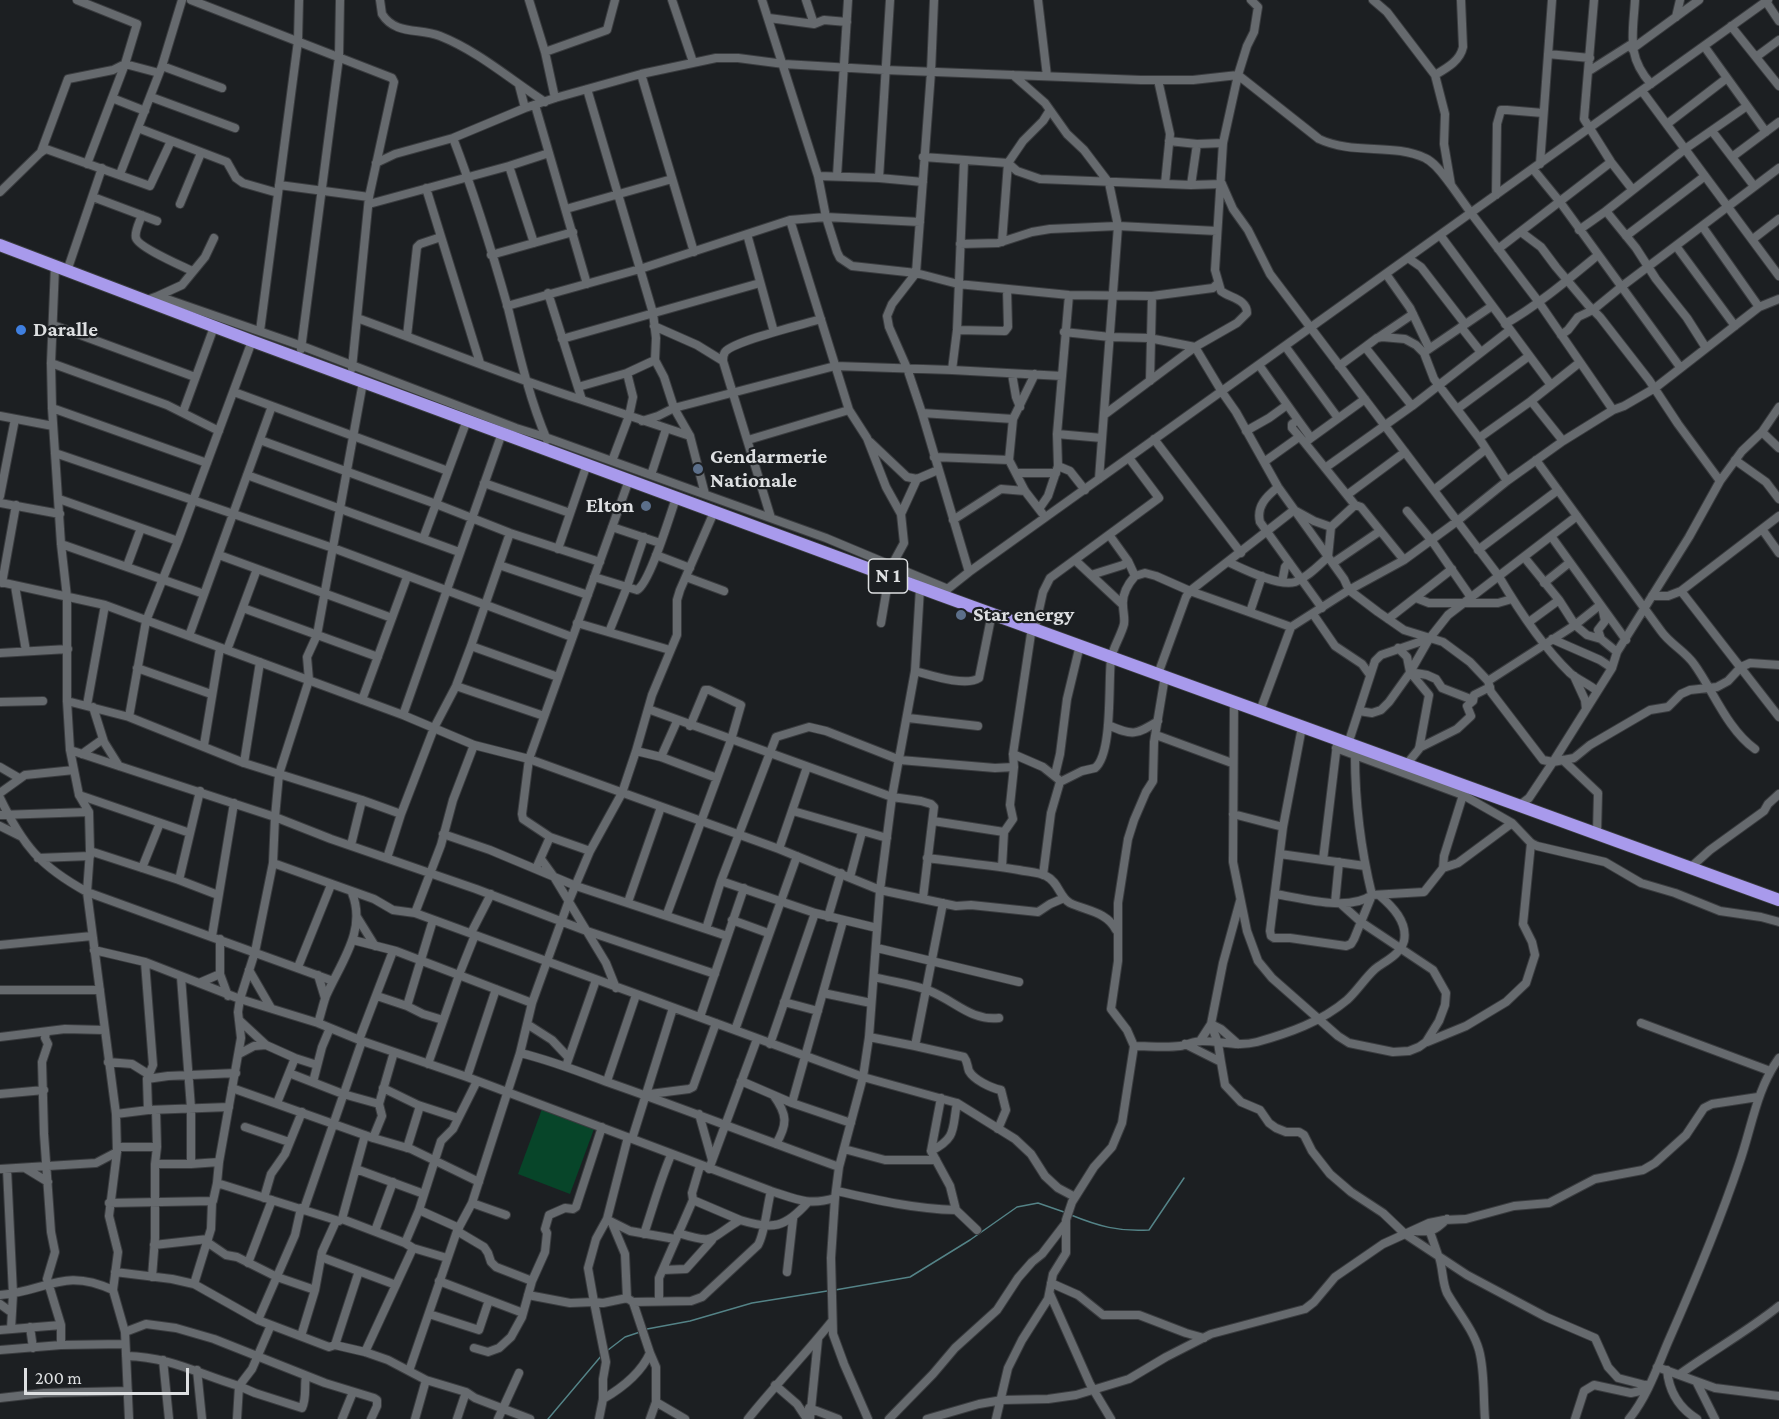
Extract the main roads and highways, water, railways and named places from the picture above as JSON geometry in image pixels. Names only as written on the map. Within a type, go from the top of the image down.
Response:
[{"type":"highway","name":"N 1","points":[[0,245],[153,298],[214,327],[256,336],[301,352],[351,371],[363,382],[714,512],[891,570],[920,588],[944,592],[992,614],[1302,727],[1344,747],[1406,765],[1520,805],[1779,900]]},
{"type":"waterway","points":[[1071,1215],[1109,1227],[1149,1230],[1184,1178]]},
{"type":"waterway","points":[[835,1290],[910,1277],[970,1240],[1017,1207],[1038,1203],[1064,1212]]},
{"type":"waterway","points":[[647,1329],[690,1321],[752,1303],[827,1291]]},
{"type":"waterway","points":[[608,1350],[625,1337],[640,1332]]},
{"type":"waterway","points":[[548,1419],[602,1355]]},
{"type":"place","name":"Daralle","points":[[21,330]]},
{"type":"place","name":"Gendarmerie Nationale","points":[[698,469]]},
{"type":"place","name":"Elton","points":[[646,506]]},
{"type":"place","name":"Star energy","points":[[961,615]]}]
